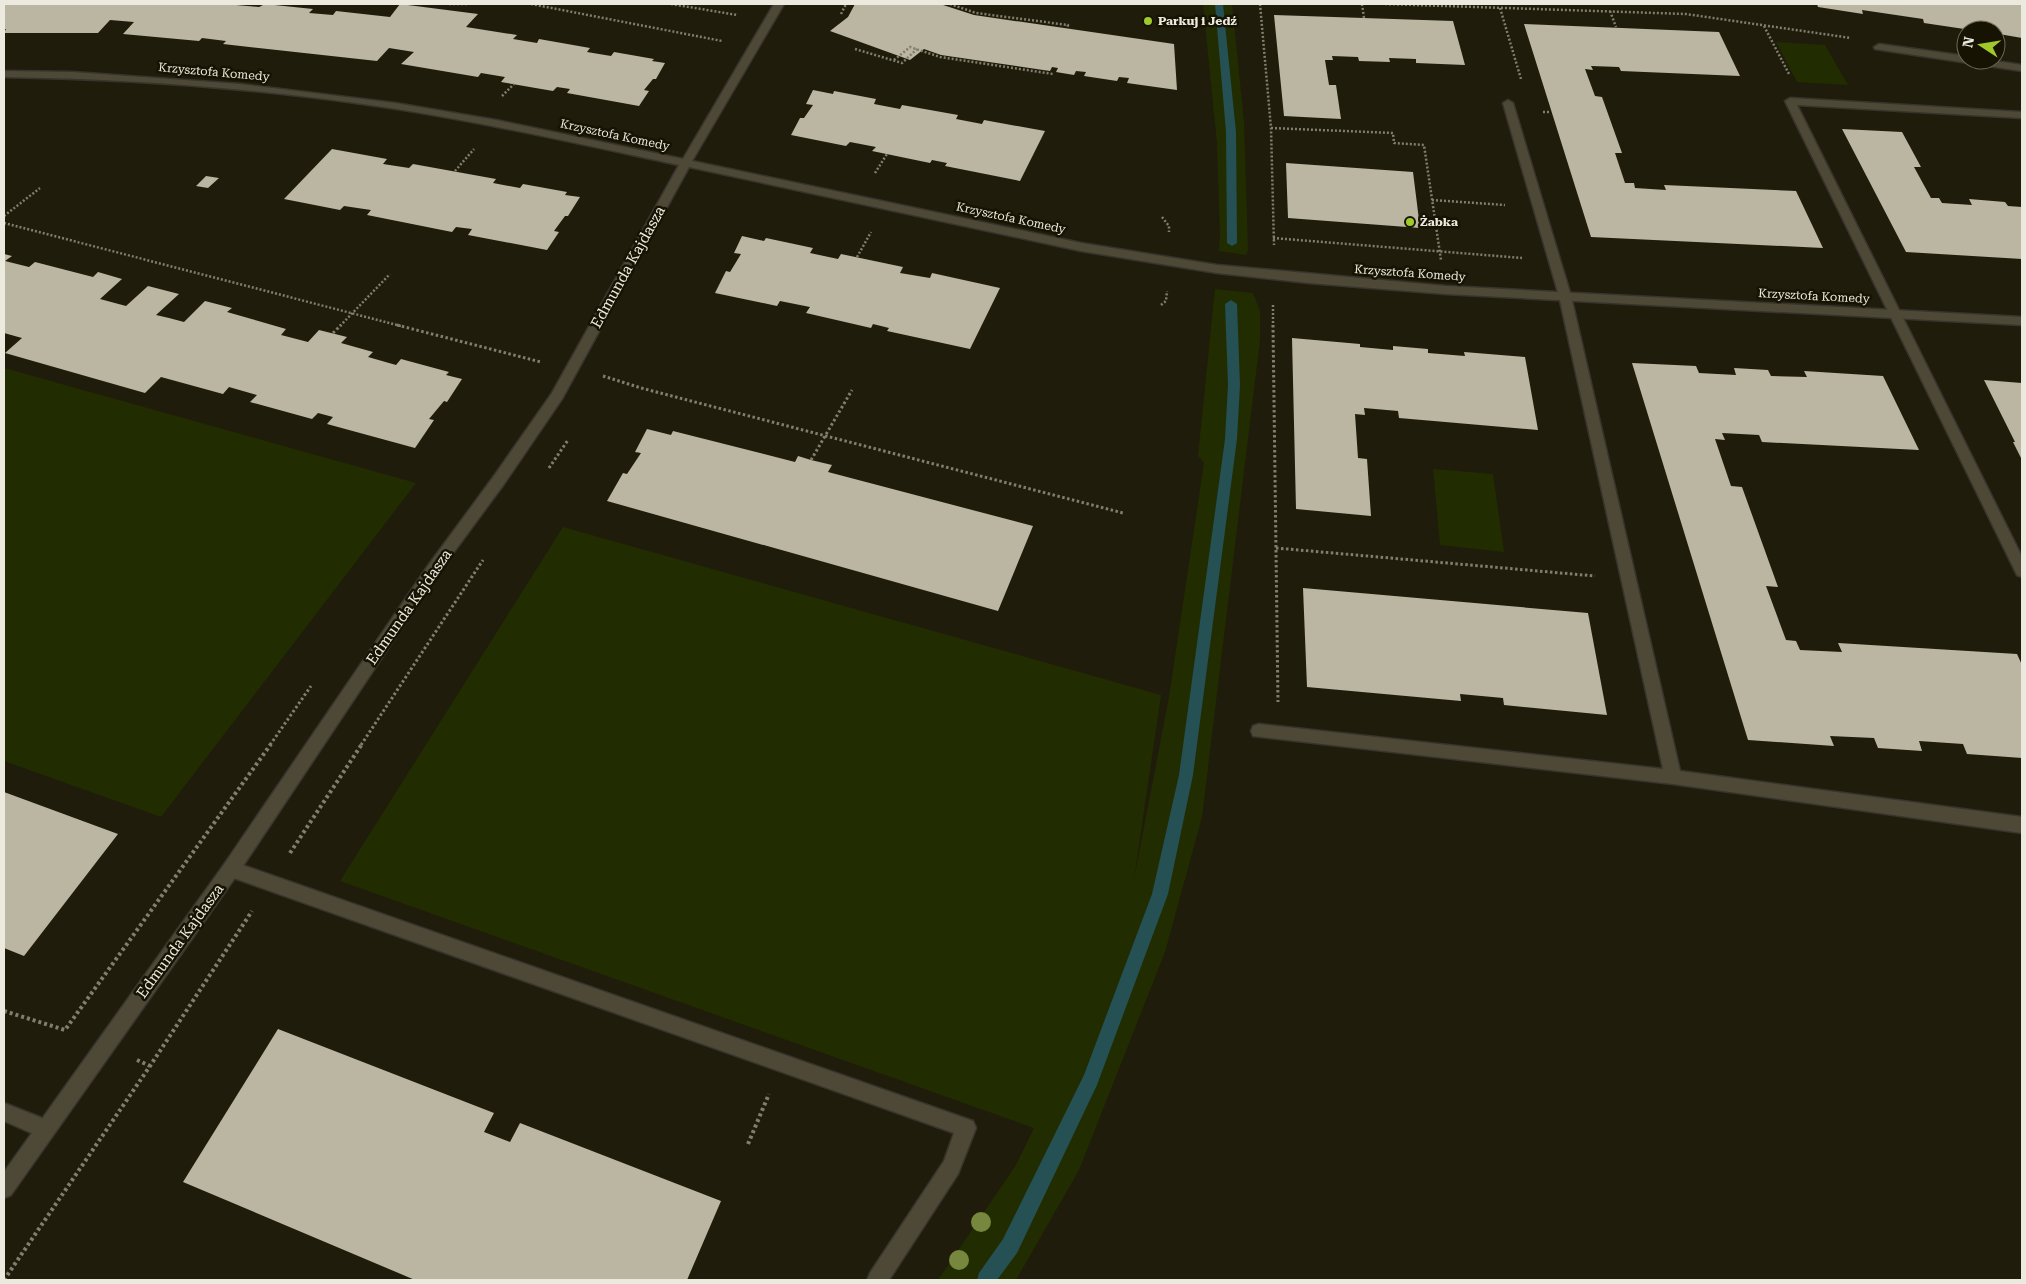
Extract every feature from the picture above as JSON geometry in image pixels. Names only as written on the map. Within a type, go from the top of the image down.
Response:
[{"type":"street","name":"Edmunda Kajdasza","points":[[4,1188],[44,1129],[231,869],[432,571],[499,480],[557,396],[686,164],[779,4]]},
{"type":"street","points":[[1879,46],[1956,58]]},
{"type":"street","points":[[2006,66],[2022,68]]},
{"type":"street","name":"Krzysztofa Komedy","points":[[4,74],[72,76],[240,87],[355,100],[496,124],[1138,258],[1275,275],[1446,290],[2022,321]]},
{"type":"street","points":[[2022,116],[1790,101],[2022,571]]},
{"type":"street","points":[[1508,103],[1564,296],[1672,777]]},
{"type":"street","points":[[1259,731],[1672,777],[2022,825]]},
{"type":"street","points":[[231,869],[966,1128],[951,1167],[877,1280]]},
{"type":"street","points":[[4,1112],[44,1129]]},
{"type":"path","points":[[449,4],[468,4]]},
{"type":"path","points":[[532,4],[730,42]]},
{"type":"path","points":[[671,4],[745,17]]},
{"type":"path","points":[[841,14],[846,4]]},
{"type":"path","points":[[950,4],[976,13],[1068,25],[1067,28]]},
{"type":"path","points":[[1260,4],[1271,128],[1275,275]]},
{"type":"path","points":[[1362,4],[1364,18]]},
{"type":"path","points":[[1385,4],[1686,14],[1858,40]]},
{"type":"path","points":[[1610,12],[1616,28]]},
{"type":"path","points":[[1764,26],[1804,102]]},
{"type":"path","points":[[894,60],[910,47],[940,57],[1053,74]]},
{"type":"path","points":[[855,50],[902,63],[917,49]]},
{"type":"path","points":[[1271,128],[1393,133],[1394,143],[1424,145],[1446,290]]},
{"type":"path","points":[[4,216],[40,188]]},
{"type":"path","points":[[1432,200],[1538,207]]},
{"type":"path","points":[[4,223],[538,361],[603,376],[641,388],[1123,513]]},
{"type":"path","points":[[333,334],[390,274]]},
{"type":"path","points":[[1272,300],[1278,732]]},
{"type":"path","points":[[533,369],[542,354]]},
{"type":"path","points":[[598,384],[608,368]]},
{"type":"path","points":[[811,460],[852,390]]},
{"type":"path","points":[[546,473],[572,433]]},
{"type":"path","points":[[1276,548],[1628,580]]},
{"type":"path","points":[[4,1280],[150,1066],[484,560]]},
{"type":"path","points":[[4,1010],[65,1030],[236,794],[314,682]]},
{"type":"path","points":[[748,1144],[781,1063]]},
{"type":"green space","points":[[1203,4],[1232,4],[1244,122],[1248,250],[1246,255],[1219,251],[1217,143]]},
{"type":"green space","points":[[1776,42],[1825,45],[1848,85],[1797,82]]},
{"type":"green space","points":[[1215,289],[1253,293],[1260,311],[1260,340],[1202,817],[1165,952],[1079,1170],[1016,1280],[938,1280],[1016,1165],[1034,1128],[340,881],[563,527],[1161,695],[1134,879],[1169,697],[1204,463],[1198,456]]},
{"type":"green space","points":[[4,368],[416,483],[161,817],[4,761]]},
{"type":"green space","points":[[1433,469],[1493,474],[1504,552],[1440,545]]},
{"type":"building","points":[[4,4],[237,4],[259,7],[265,4],[313,9],[309,13],[333,15],[336,11],[390,17],[400,4],[478,14],[466,27],[517,35],[513,39],[537,43],[539,39],[590,48],[587,52],[611,56],[614,52],[654,59],[652,61],[665,63],[656,79],[653,79],[644,90],[649,91],[639,106],[567,93],[570,89],[557,87],[553,91],[501,82],[505,77],[481,73],[478,77],[401,64],[414,52],[389,48],[377,61],[223,44],[226,41],[202,38],[199,41],[123,34],[134,22],[110,20],[98,33],[4,33],[6,29],[4,29]]},
{"type":"building","points":[[855,4],[940,4],[974,15],[1174,44],[1177,90],[1127,83],[1129,78],[1119,77],[1117,81],[1084,76],[1086,72],[1076,71],[1074,75],[1056,72],[1058,68],[1052,67],[1050,71],[941,55],[924,49],[910,60],[830,31],[848,17]]},
{"type":"building","points":[[1817,4],[2022,4],[2022,38],[2006,35],[2006,20],[1956,20],[1956,28],[1924,23],[1923,19],[1862,10],[1863,14],[1818,7]]},
{"type":"building","points":[[1274,15],[1453,21],[1465,65],[1416,63],[1416,59],[1389,58],[1390,62],[1359,61],[1358,57],[1332,56],[1333,60],[1325,60],[1329,85],[1336,85],[1341,119],[1284,116]]},
{"type":"building","points":[[1524,24],[1719,32],[1740,76],[1621,71],[1619,67],[1591,66],[1593,70],[1585,69],[1595,96],[1602,97],[1622,153],[1615,153],[1625,183],[1634,183],[1635,188],[1666,190],[1664,185],[1796,191],[1823,248],[1591,237]]},
{"type":"building","points":[[813,90],[833,94],[834,91],[876,99],[874,104],[900,109],[902,105],[958,115],[956,119],[982,124],[984,120],[1045,131],[1020,181],[945,166],[947,163],[932,160],[930,163],[872,151],[876,147],[850,142],[846,146],[791,135],[800,118],[804,118],[813,105],[806,104]]},
{"type":"building","points":[[1842,129],[1902,132],[1921,167],[1914,167],[1931,198],[1939,198],[1942,203],[1972,205],[1969,199],[2005,202],[2008,206],[2022,207],[2022,259],[1906,252]]},
{"type":"building","points":[[332,149],[387,159],[383,164],[409,168],[413,164],[496,179],[493,183],[520,188],[523,184],[567,192],[565,195],[580,197],[568,216],[565,216],[554,231],[559,232],[547,250],[468,235],[472,229],[456,227],[452,232],[367,215],[371,210],[344,206],[340,210],[284,199]]},
{"type":"building","points":[[1286,163],[1413,172],[1420,228],[1288,218]]},
{"type":"building","points":[[206,176],[219,178],[208,188],[196,186]]},
{"type":"building","points":[[742,236],[764,241],[766,238],[813,248],[810,253],[838,259],[841,254],[903,267],[900,273],[930,278],[932,273],[1000,288],[970,349],[887,331],[889,328],[873,324],[871,328],[806,313],[810,307],[780,301],[777,306],[715,293],[726,271],[730,272],[741,254],[734,253]]},
{"type":"building","points":[[4,254],[12,256],[5,261],[29,267],[35,262],[93,277],[98,272],[122,279],[100,299],[126,306],[148,286],[179,294],[156,315],[184,322],[205,301],[232,308],[227,312],[286,329],[281,335],[308,342],[319,330],[347,337],[341,343],[373,352],[368,357],[396,365],[401,359],[449,372],[446,375],[462,379],[447,402],[444,401],[429,419],[434,420],[415,448],[327,424],[333,417],[318,413],[312,419],[250,402],[257,395],[229,387],[223,394],[161,377],[145,393],[5,353],[22,338],[4,333]]},
{"type":"building","points":[[1292,338],[1360,344],[1360,347],[1393,350],[1393,346],[1428,349],[1428,353],[1465,356],[1464,352],[1525,357],[1538,430],[1399,418],[1398,411],[1364,408],[1365,415],[1355,414],[1358,458],[1367,459],[1371,516],[1296,509]]},
{"type":"building","points":[[1632,363],[1696,366],[1699,373],[1736,375],[1734,368],[1768,370],[1771,376],[1807,377],[1804,371],[1883,376],[1919,450],[1762,442],[1759,435],[1722,433],[1725,440],[1715,439],[1731,486],[1742,487],[1778,587],[1766,586],[1786,640],[1796,641],[1800,650],[1842,652],[1838,643],[2017,654],[2022,665],[2022,758],[1967,754],[1963,744],[1919,741],[1922,751],[1878,748],[1874,738],[1830,736],[1834,746],[1748,740]]},
{"type":"building","points":[[1984,380],[2022,383],[2022,460],[2013,442],[2015,442]]},
{"type":"building","points":[[647,429],[671,435],[673,431],[795,462],[798,456],[832,465],[828,472],[1033,526],[998,611],[607,501],[623,473],[627,474],[641,453],[635,452]]},
{"type":"building","points":[[1303,588],[1588,613],[1607,715],[1504,705],[1503,698],[1460,694],[1461,701],[1307,687]]},
{"type":"building","points":[[4,792],[118,834],[24,956],[4,948]]},
{"type":"building","points":[[278,1029],[494,1113],[484,1132],[510,1142],[520,1123],[721,1201],[687,1280],[415,1280],[183,1182]]},
{"type":"waterway","points":[[1219,4],[1231,132],[1232,243]]},
{"type":"waterway","points":[[986,1280],[1010,1246],[1091,1079],[1160,894],[1186,775],[1231,439],[1234,385],[1231,304]]},
{"type":"place","name":"Parkuj i Jedź","points":[[1148,21]]},
{"type":"place","name":"Żabka","points":[[1410,222]]}]
